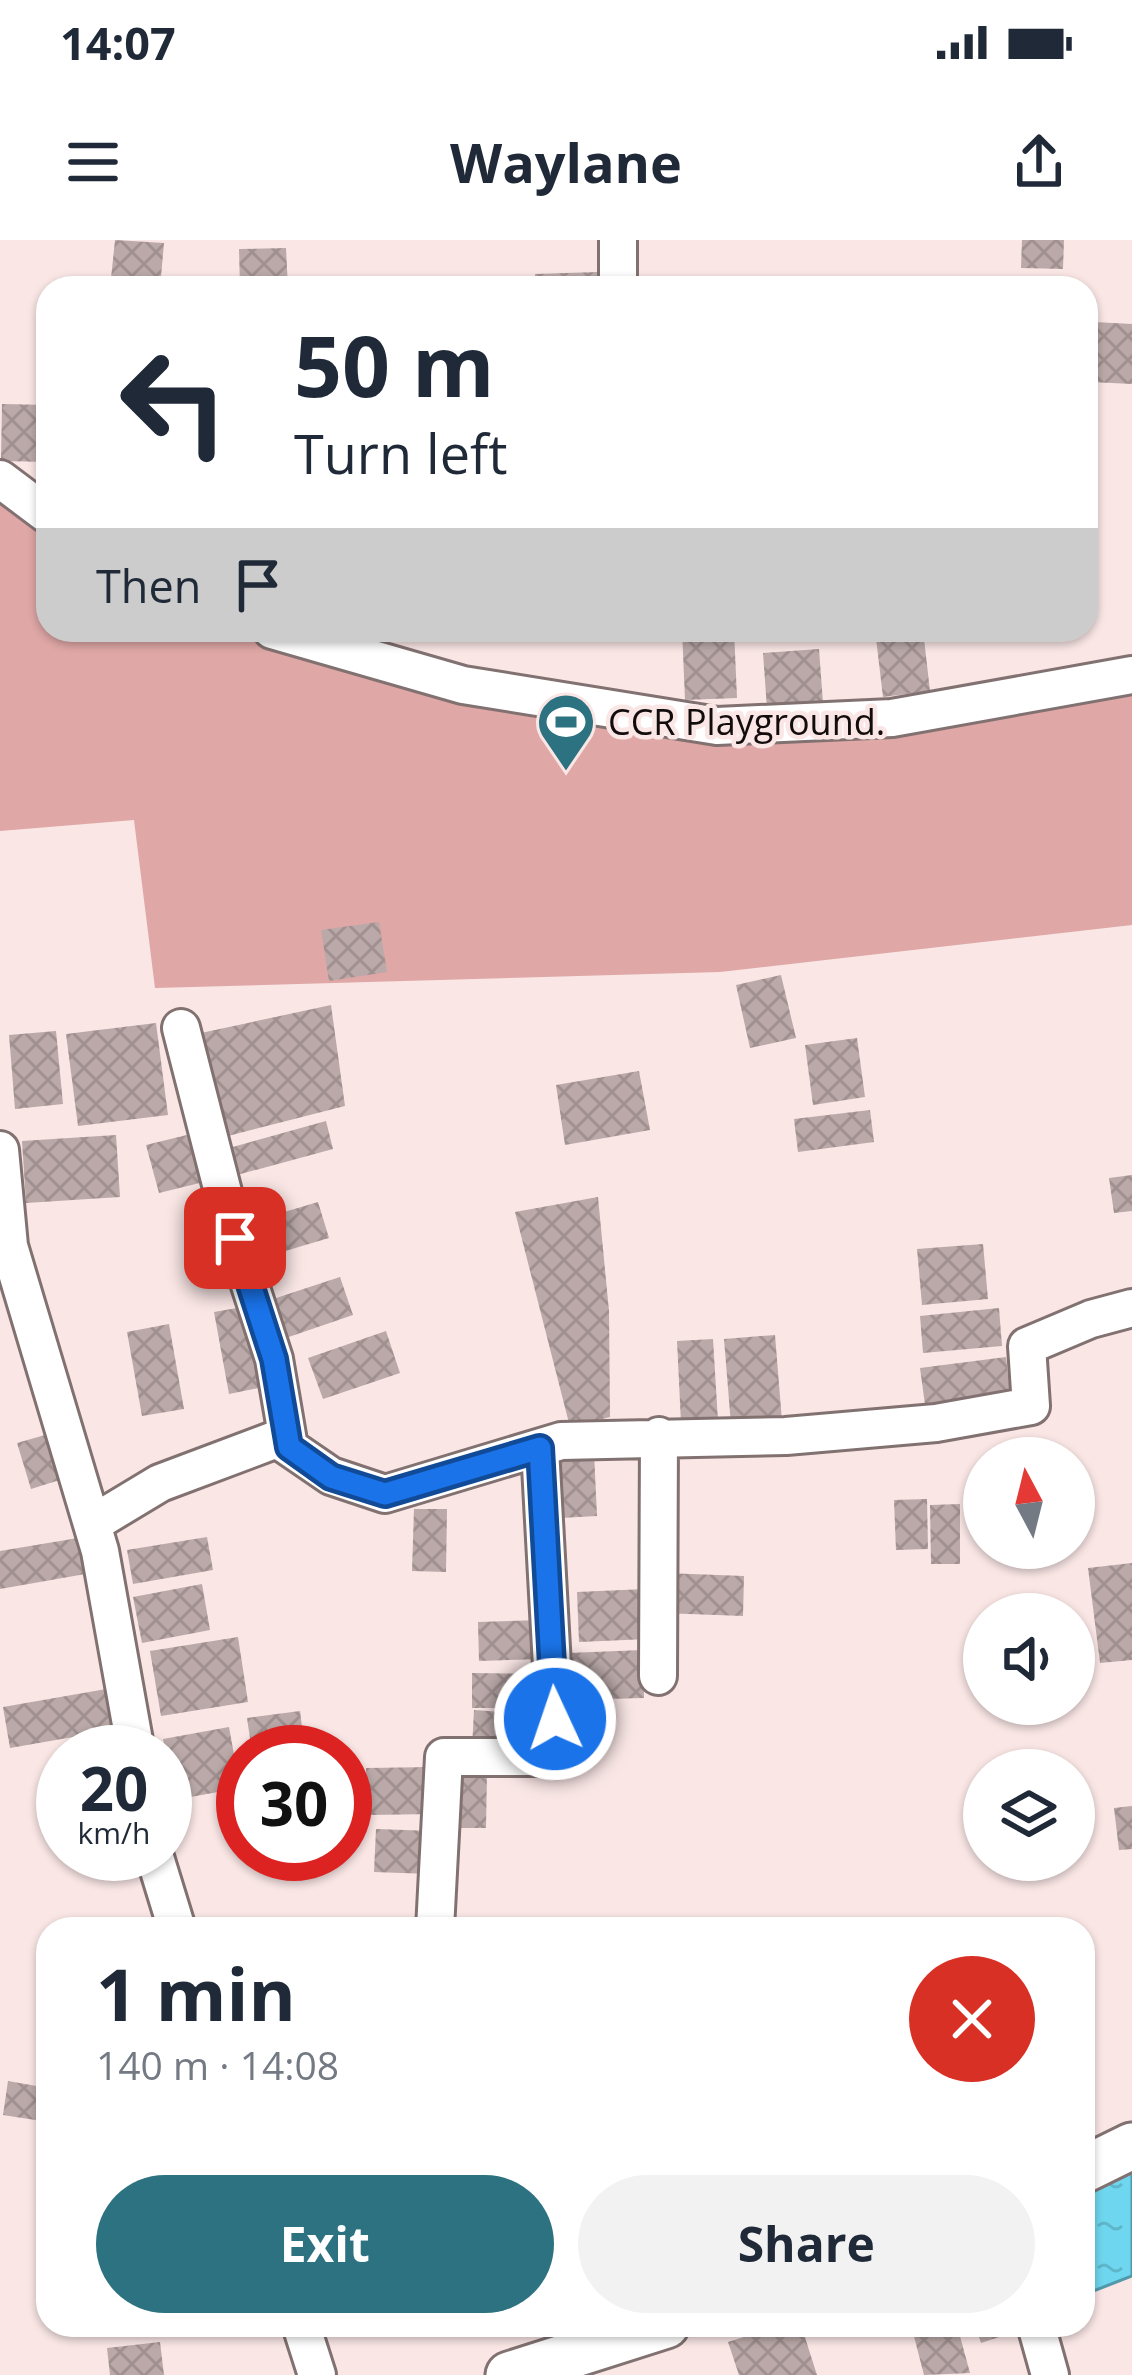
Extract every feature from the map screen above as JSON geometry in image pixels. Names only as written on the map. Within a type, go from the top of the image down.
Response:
[{"type":"street","points":[[618,240],[618,276]]},
{"type":"street","points":[[314,642],[463,685],[717,727],[892,718],[1132,675]]},
{"type":"street","points":[[181,1028],[235,1238],[274,1359],[289,1447]]},
{"type":"street","points":[[0,1150],[4,1248],[92,1524],[131,1725]]},
{"type":"street","points":[[92,1524],[160,1484],[277,1439],[331,1477],[385,1494],[561,1441],[786,1436],[935,1423],[1031,1406],[1028,1346],[1091,1319],[1132,1308]]},
{"type":"street","points":[[658,1676],[659,1436]]},
{"type":"street","points":[[436,1917],[444,1757],[557,1757],[540,1448]]},
{"type":"street","points":[[162,1881],[172,1917]]},
{"type":"street","points":[[1095,2164],[1132,2146]]},
{"type":"street","points":[[305,2337],[317,2375]]},
{"type":"street","points":[[509,2375],[628,2337]]},
{"type":"street","points":[[1039,2337],[1050,2375]]},
{"type":"shaded area","name":"CCR Playground.","points":[[0,479],[36,506],[36,642],[328,642],[717,726],[1132,675],[1132,925],[720,972],[155,988],[134,820],[0,831]]},
{"type":"water","points":[[1132,2165],[1132,2276],[1095,2290],[1095,2182]]},
{"type":"building","points":[[115,240],[164,243],[161,276],[111,276]]},
{"type":"building","points":[[1022,240],[1064,240],[1063,269],[1021,268]]},
{"type":"building","points":[[286,248],[287,276],[240,276],[239,249]]},
{"type":"building","points":[[598,272],[598,276],[535,276]]},
{"type":"building","points":[[1098,322],[1132,324],[1132,384],[1098,382]]},
{"type":"building","points":[[2,404],[36,405],[36,462],[1,461]]},
{"type":"building","points":[[683,642],[735,642],[737,698],[685,700]]},
{"type":"building","points":[[876,642],[924,642],[930,691],[883,697]]},
{"type":"building","points":[[819,649],[823,703],[767,708],[763,653]]},
{"type":"building","points":[[379,922],[387,972],[329,981],[321,930]]},
{"type":"building","points":[[781,975],[796,1038],[750,1048],[736,985]]},
{"type":"building","points":[[331,1005],[345,1106],[224,1137],[201,1033]]},
{"type":"building","points":[[156,1023],[168,1115],[78,1126],[66,1034]]},
{"type":"building","points":[[56,1031],[63,1104],[15,1109],[9,1035]]},
{"type":"building","points":[[857,1038],[865,1097],[813,1105],[805,1045]]},
{"type":"building","points":[[639,1071],[650,1130],[565,1145],[556,1085]]},
{"type":"building","points":[[870,1110],[874,1142],[798,1152],[794,1119]]},
{"type":"building","points":[[326,1121],[333,1149],[237,1175],[229,1148]]},
{"type":"building","points":[[203,1131],[216,1179],[159,1193],[146,1145]]},
{"type":"building","points":[[116,1135],[120,1197],[26,1203],[22,1141]]},
{"type":"building","points":[[1132,1175],[1132,1211],[1114,1213],[1109,1178]]},
{"type":"building","points":[[598,1197],[609,1311],[610,1417],[570,1427],[515,1212]]},
{"type":"building","points":[[318,1202],[329,1238],[255,1260],[244,1224]]},
{"type":"building","points":[[983,1244],[988,1299],[922,1305],[917,1249]]},
{"type":"building","points":[[340,1277],[353,1315],[277,1341],[264,1302]]},
{"type":"building","points":[[254,1305],[269,1386],[229,1394],[214,1312]]},
{"type":"building","points":[[999,1308],[1002,1346],[923,1353],[920,1316]]},
{"type":"building","points":[[169,1324],[184,1409],[142,1416],[127,1332]]},
{"type":"building","points":[[386,1331],[400,1373],[323,1399],[308,1358]]},
{"type":"building","points":[[775,1335],[782,1421],[731,1425],[724,1339]]},
{"type":"building","points":[[713,1339],[718,1421],[681,1423],[677,1341]]},
{"type":"building","points":[[1006,1357],[1011,1402],[926,1412],[920,1368]]},
{"type":"building","points":[[52,1433],[66,1478],[31,1489],[17,1443]]},
{"type":"building","points":[[594,1452],[597,1516],[561,1518],[558,1454]]},
{"type":"building","points":[[927,1499],[928,1549],[896,1550],[894,1500]]},
{"type":"building","points":[[960,1504],[960,1564],[931,1564],[930,1505]]},
{"type":"building","points":[[414,1509],[447,1509],[446,1572],[412,1571]]},
{"type":"building","points":[[84,1537],[91,1573],[0,1589],[0,1551]]},
{"type":"building","points":[[207,1537],[213,1570],[133,1584],[127,1550]]},
{"type":"building","points":[[1132,1563],[1132,1660],[1100,1663],[1095,1593],[1091,1593],[1088,1569]]},
{"type":"building","points":[[664,1573],[744,1576],[743,1616],[662,1613]]},
{"type":"building","points":[[202,1584],[210,1630],[142,1643],[133,1597]]},
{"type":"building","points":[[646,1589],[648,1639],[579,1642],[577,1592]]},
{"type":"building","points":[[545,1620],[545,1659],[479,1661],[478,1622]]},
{"type":"building","points":[[238,1637],[248,1702],[161,1716],[150,1651]]},
{"type":"building","points":[[643,1650],[644,1698],[569,1700],[567,1653]]},
{"type":"building","points":[[472,1673],[547,1674],[547,1708],[472,1708]]},
{"type":"building","points":[[112,1688],[118,1725],[36,1725],[36,1743],[10,1748],[3,1707]]},
{"type":"building","points":[[474,1710],[549,1715],[547,1752],[472,1748]]},
{"type":"building","points":[[300,1711],[302,1725],[248,1725],[247,1718]]},
{"type":"building","points":[[216,1729],[216,1792],[192,1797],[192,1734]]},
{"type":"building","points":[[433,1767],[435,1814],[372,1815],[372,1768]]},
{"type":"building","points":[[450,1774],[487,1774],[486,1828],[449,1828]]},
{"type":"building","points":[[1132,1806],[1132,1849],[1119,1850],[1114,1808]]},
{"type":"building","points":[[376,1829],[432,1831],[431,1874],[374,1872]]},
{"type":"building","points":[[8,2081],[36,2086],[36,2120],[3,2115]]},
{"type":"building","points":[[744,2337],[805,2337],[817,2375],[739,2375],[728,2342]]},
{"type":"building","points":[[914,2337],[960,2337],[970,2373],[924,2375]]},
{"type":"building","points":[[160,2342],[164,2375],[110,2375],[107,2348]]},
{"type":"place","name":"CCR Playground.","points":[[566,773]]},
{"type":"route","points":[[235,1238],[274,1359],[289,1447],[331,1477],[385,1494],[540,1448],[555,1719]]}]
